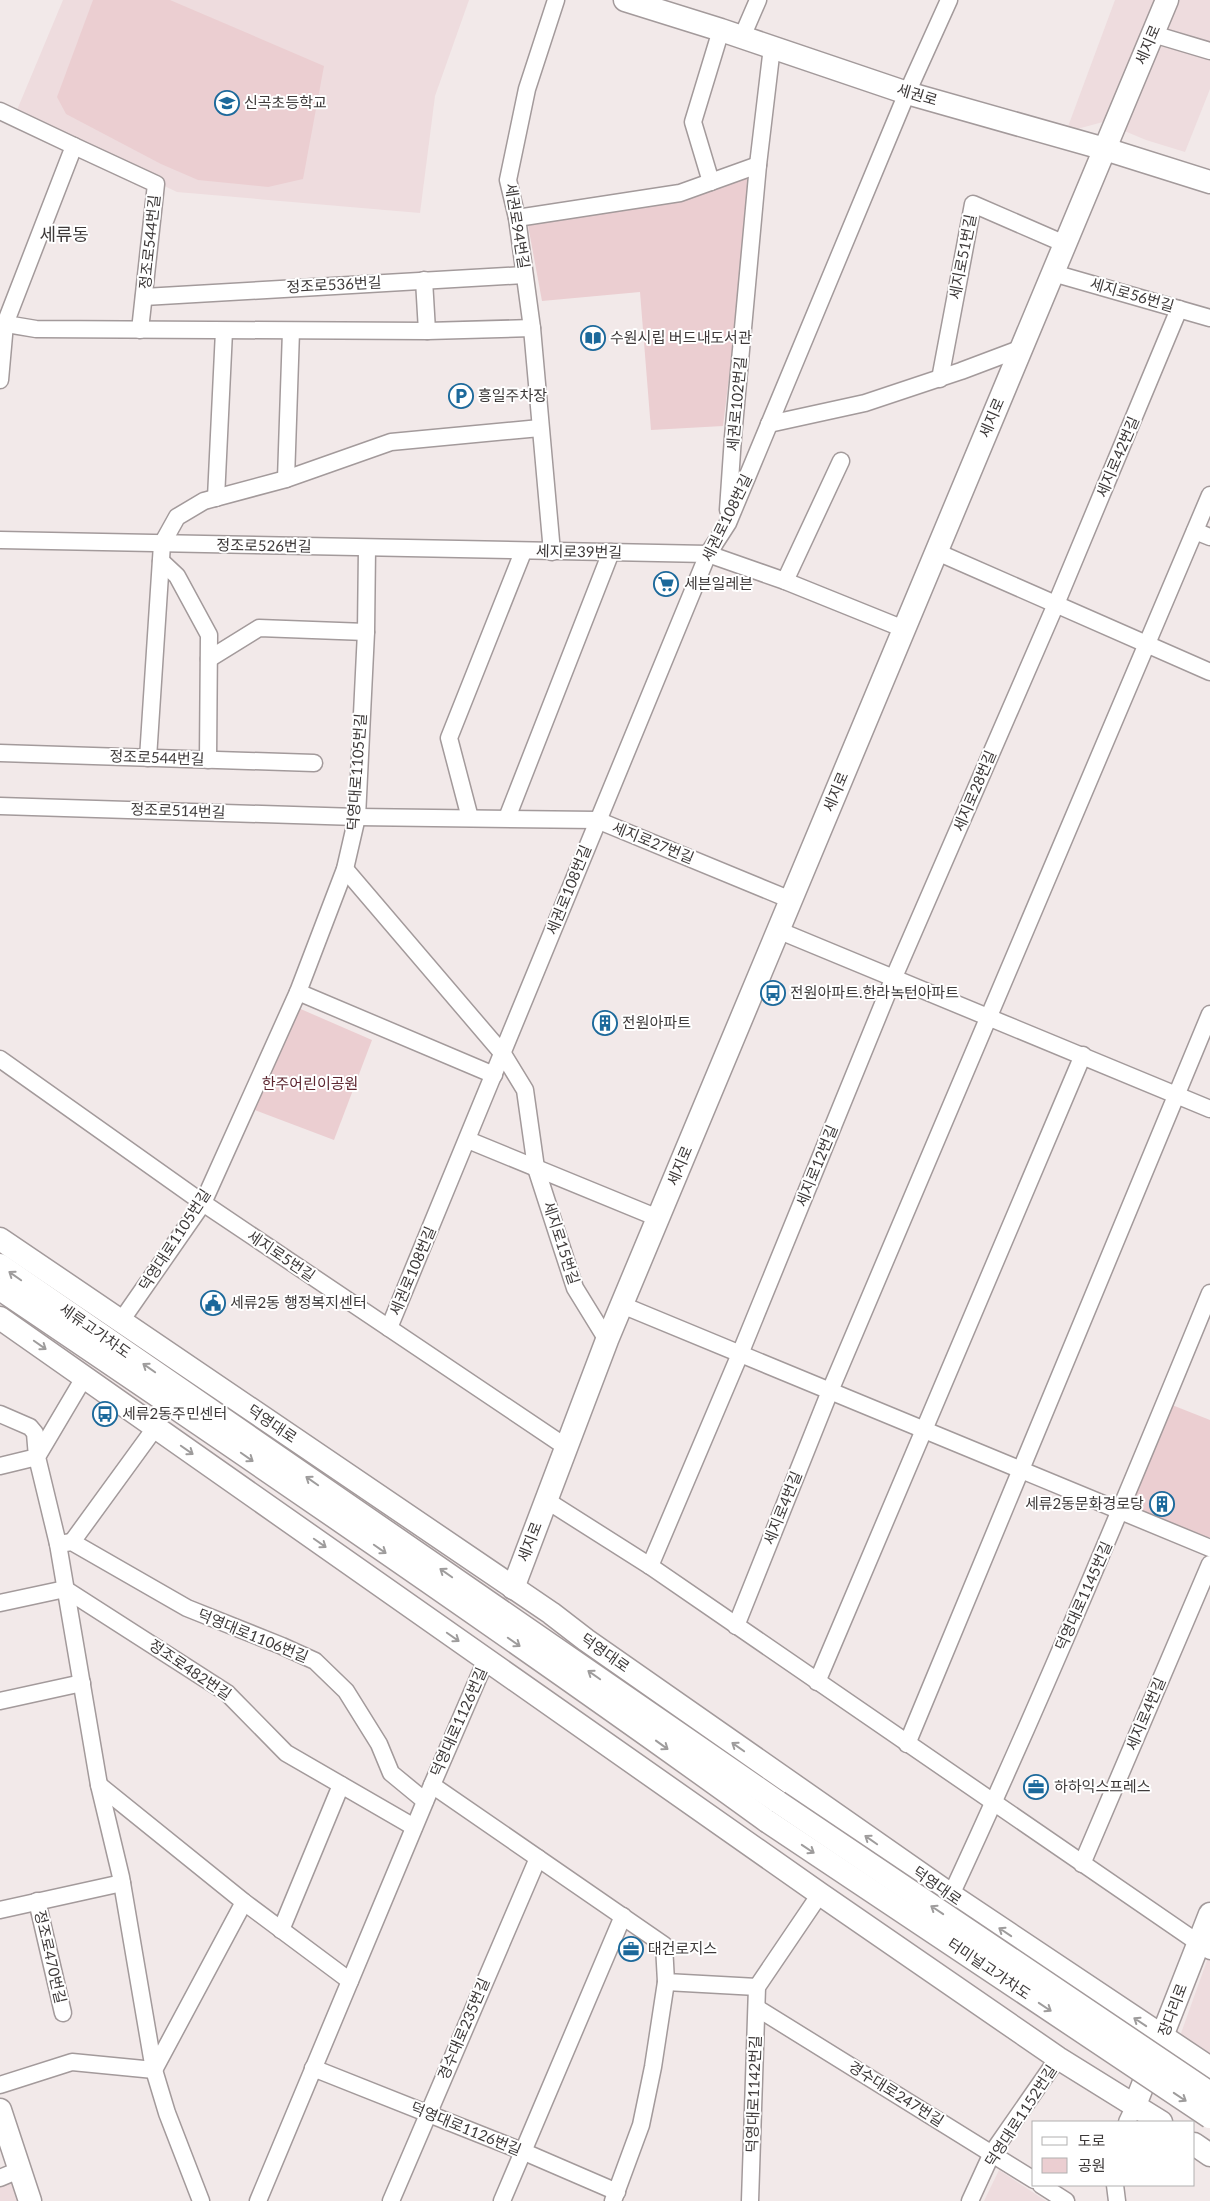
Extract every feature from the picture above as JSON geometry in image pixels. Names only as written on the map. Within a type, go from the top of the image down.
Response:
[{"type":"main road","name":"세권로","points":[[625,0],[721,30],[907,93],[1105,148],[1210,182]]},
{"type":"main road","name":"세지로","points":[[513,1588],[607,1340],[780,931],[791,900],[1167,0]]},
{"type":"main road","name":"덕영대로","points":[[0,1240],[513,1588],[950,1895],[1162,2038],[1210,2068]]},
{"type":"main road","name":"세류고가차도","points":[[0,1265],[184,1403]]},
{"type":"main road","name":"세류고가차도","points":[[0,1289],[184,1403]]},
{"type":"main road","points":[[0,1318],[820,1894],[1058,2058],[1131,2114],[1157,2121]]},
{"type":"main road","points":[[184,1403],[773,1812]]},
{"type":"main road","points":[[586,1640],[646,1722]]},
{"type":"main road","points":[[543,1700],[646,1722]]},
{"type":"main road","name":"터미널고가차도","points":[[773,1812],[1210,2093]]},
{"type":"main road","name":"터미널고가차도","points":[[773,1812],[1210,2117]]},
{"type":"main road","name":"장다리로","points":[[1131,2114],[1162,2038],[1204,1947],[1210,1914]]},
{"type":"main road","points":[[0,2110],[10,2174],[30,2201]]},
{"type":"main road","points":[[1195,2145],[1210,2155]]},
{"type":"street","name":"세권로94번길","points":[[552,552],[532,328],[517,218],[508,180],[527,89],[556,0]]},
{"type":"street","points":[[742,37],[758,0]]},
{"type":"street","name":"세권로108번길","points":[[389,1328],[708,554],[728,523],[907,93],[949,0]]},
{"type":"street","points":[[711,182],[693,122],[721,30]]},
{"type":"street","points":[[1153,34],[1210,51]]},
{"type":"street","name":"세권로102번길","points":[[728,523],[733,437],[758,166],[772,47]]},
{"type":"street","name":"정조로544번길","points":[[0,111],[156,184],[140,330]]},
{"type":"street","points":[[0,380],[3,323],[74,146]]},
{"type":"street","points":[[517,218],[680,193],[758,166]]},
{"type":"street","name":"세지로51번길","points":[[940,378],[973,204],[1065,244]]},
{"type":"street","name":"세지로56번길","points":[[1053,272],[1210,318]]},
{"type":"street","name":"정조로536번길","points":[[144,297],[524,275]]},
{"type":"street","points":[[424,280],[427,331]]},
{"type":"street","name":"세지로42번길","points":[[1056,604],[1179,310]]},
{"type":"street","points":[[3,323],[36,330],[291,332],[532,328]]},
{"type":"street","points":[[216,498],[224,331]]},
{"type":"street","points":[[286,479],[291,332]]},
{"type":"street","points":[[769,424],[865,403],[1022,348]]},
{"type":"street","points":[[148,758],[162,544],[177,517],[204,500],[286,479],[391,442],[540,428]]},
{"type":"street","points":[[785,581],[841,460]]},
{"type":"street","points":[[830,1391],[1147,644],[1202,534],[1210,495]]},
{"type":"street","name":"정조로526번길","points":[[0,540],[367,548]]},
{"type":"street","name":"세지로39번길","points":[[367,548],[708,554],[785,581],[904,629]]},
{"type":"street","name":"덕영대로1105번길","points":[[121,1321],[203,1203],[298,992],[345,869],[357,817],[366,632],[367,548]]},
{"type":"street","points":[[470,818],[449,738],[523,552]]},
{"type":"street","points":[[507,818],[611,552]]},
{"type":"street","points":[[937,552],[1210,672]]},
{"type":"street","points":[[160,561],[177,576],[209,635],[208,760]]},
{"type":"street","name":"세지로28번길","points":[[894,977],[1056,604]]},
{"type":"street","points":[[209,659],[259,628],[366,632]]},
{"type":"street","name":"정조로544번길","points":[[0,753],[314,763]]},
{"type":"street","name":"정조로514번길","points":[[0,806],[357,817]]},
{"type":"street","name":"세지로27번길","points":[[357,817],[597,820],[791,900]]},
{"type":"street","points":[[345,869],[503,1054]]},
{"type":"street","points":[[780,931],[1210,1109]]},
{"type":"street","name":"세지로12번길","points":[[740,1354],[894,977]]},
{"type":"street","points":[[298,992],[494,1075]]},
{"type":"street","points":[[907,1744],[1210,1014]]},
{"type":"street","name":"세지로15번길","points":[[503,1054],[526,1090],[536,1168],[575,1288],[607,1340]]},
{"type":"street","points":[[817,1682],[1083,1055]]},
{"type":"street","name":"세지로5번길","points":[[0,1059],[203,1203],[566,1448]]},
{"type":"street","name":"세지로15번길","points":[[468,1140],[658,1218]]},
{"type":"street","name":"덕영대로1145번길","points":[[950,1895],[993,1803],[1121,1511],[1210,1293]]},
{"type":"street","points":[[622,1305],[1210,1548]]},
{"type":"street","points":[[650,1566],[740,1354]]},
{"type":"street","points":[[0,1466],[37,1457],[85,1376]]},
{"type":"street","name":"세지로4번길","points":[[736,1626],[830,1391]]},
{"type":"street","points":[[0,1414],[30,1427],[35,1433],[37,1457],[65,1543],[65,1589],[98,1785],[122,1883],[154,2070],[196,2199]]},
{"type":"street","points":[[65,1543],[155,1428]]},
{"type":"street","points":[[546,1500],[650,1566],[1204,1947]]},
{"type":"street","name":"덕영대로1106번길","points":[[65,1543],[187,1608],[315,1661],[346,1691],[379,1744],[391,1773],[425,1801]]},
{"type":"street","name":"세지로4번길","points":[[1082,1864],[1210,1564]]},
{"type":"street","points":[[0,1603],[65,1589]]},
{"type":"street","name":"정조로482번길","points":[[65,1589],[227,1693],[286,1753],[414,1827]]},
{"type":"street","name":"덕영대로1126번길","points":[[258,2201],[486,1660]]},
{"type":"street","points":[[0,1701],[82,1683]]},
{"type":"street","points":[[98,1785],[244,1902],[350,1981]]},
{"type":"street","points":[[281,1930],[341,1785]]},
{"type":"street","name":"덕영대로1126번길","points":[[432,1785],[622,1916]]},
{"type":"street","name":"경수대로235번길","points":[[390,2201],[538,1858]]},
{"type":"street","name":"정조로470번길","points":[[0,1910],[122,1883]]},
{"type":"street","points":[[666,1982],[757,1987],[820,1894]]},
{"type":"street","name":"정조로470번길","points":[[37,1902],[63,2013]]},
{"type":"street","points":[[154,2070],[244,1902]]},
{"type":"street","points":[[502,2201],[622,1916],[664,1945],[666,1982],[653,2067],[641,2125],[615,2196]]},
{"type":"street","name":"덕영대로1142번길","points":[[750,2201],[757,1987]]},
{"type":"street","name":"경수대로247번길","points":[[757,2008],[1032,2179]]},
{"type":"street","name":"덕영대로1152번길","points":[[970,2201],[992,2153],[1058,2058]]},
{"type":"street","points":[[0,2085],[72,2062],[154,2070]]},
{"type":"street","name":"덕영대로1126번길","points":[[313,2068],[522,2151],[615,2196]]},
{"type":"street","points":[[1043,2186],[1066,2201]]},
{"type":"street","points":[[1115,2186],[1117,2201]]},
{"type":"shaded area","name":"신곡초등학교","points":[[63,0],[469,0],[435,96],[420,213],[177,192],[26,120],[17,110]]},
{"type":"shaded area","points":[[1115,0],[1210,0],[1210,89],[1185,152],[1146,140],[1103,122],[1066,132]]},
{"type":"shaded area","points":[[1210,1955],[1210,2053],[1180,2036]]},
{"type":"shaded area","points":[[19,2170],[29,2201],[0,2201],[0,2177]]},
{"type":"shaded area","points":[[999,2170],[1046,2201],[984,2201]]},
{"type":"green space","points":[[93,0],[170,0],[324,66],[303,179],[268,187],[198,180],[161,164],[66,114],[57,97]]},
{"type":"green space","points":[[754,174],[723,426],[651,430],[640,292],[542,301],[527,220]]},
{"type":"green space","name":"한주어린이공원","points":[[296,1007],[372,1040],[334,1140],[252,1109]]},
{"type":"green space","points":[[1172,1405],[1210,1420],[1210,1537],[1203,1539],[1139,1514],[1133,1503]]},
{"type":"place","name":"신곡초등학교","points":[[227,103]]},
{"type":"place","name":"수원시립 버드내도서관","points":[[593,338]]},
{"type":"place","name":"흥일주차장","points":[[461,396]]},
{"type":"place","name":"세븐일레븐","points":[[666,584]]},
{"type":"place","name":"전원아파트.한라녹턴아파트","points":[[773,993]]},
{"type":"place","name":"전원아파트","points":[[605,1023]]},
{"type":"place","name":"세류2동 행정복지센터","points":[[213,1303]]},
{"type":"place","name":"세류2동주민센터","points":[[105,1414]]},
{"type":"place","name":"세류2동문화경로당","points":[[1162,1504]]},
{"type":"place","name":"하하익스프레스","points":[[1036,1787]]},
{"type":"place","name":"대건로지스","points":[[631,1949]]},
{"type":"district","name":"세류동","points":[[64,235]]}]
